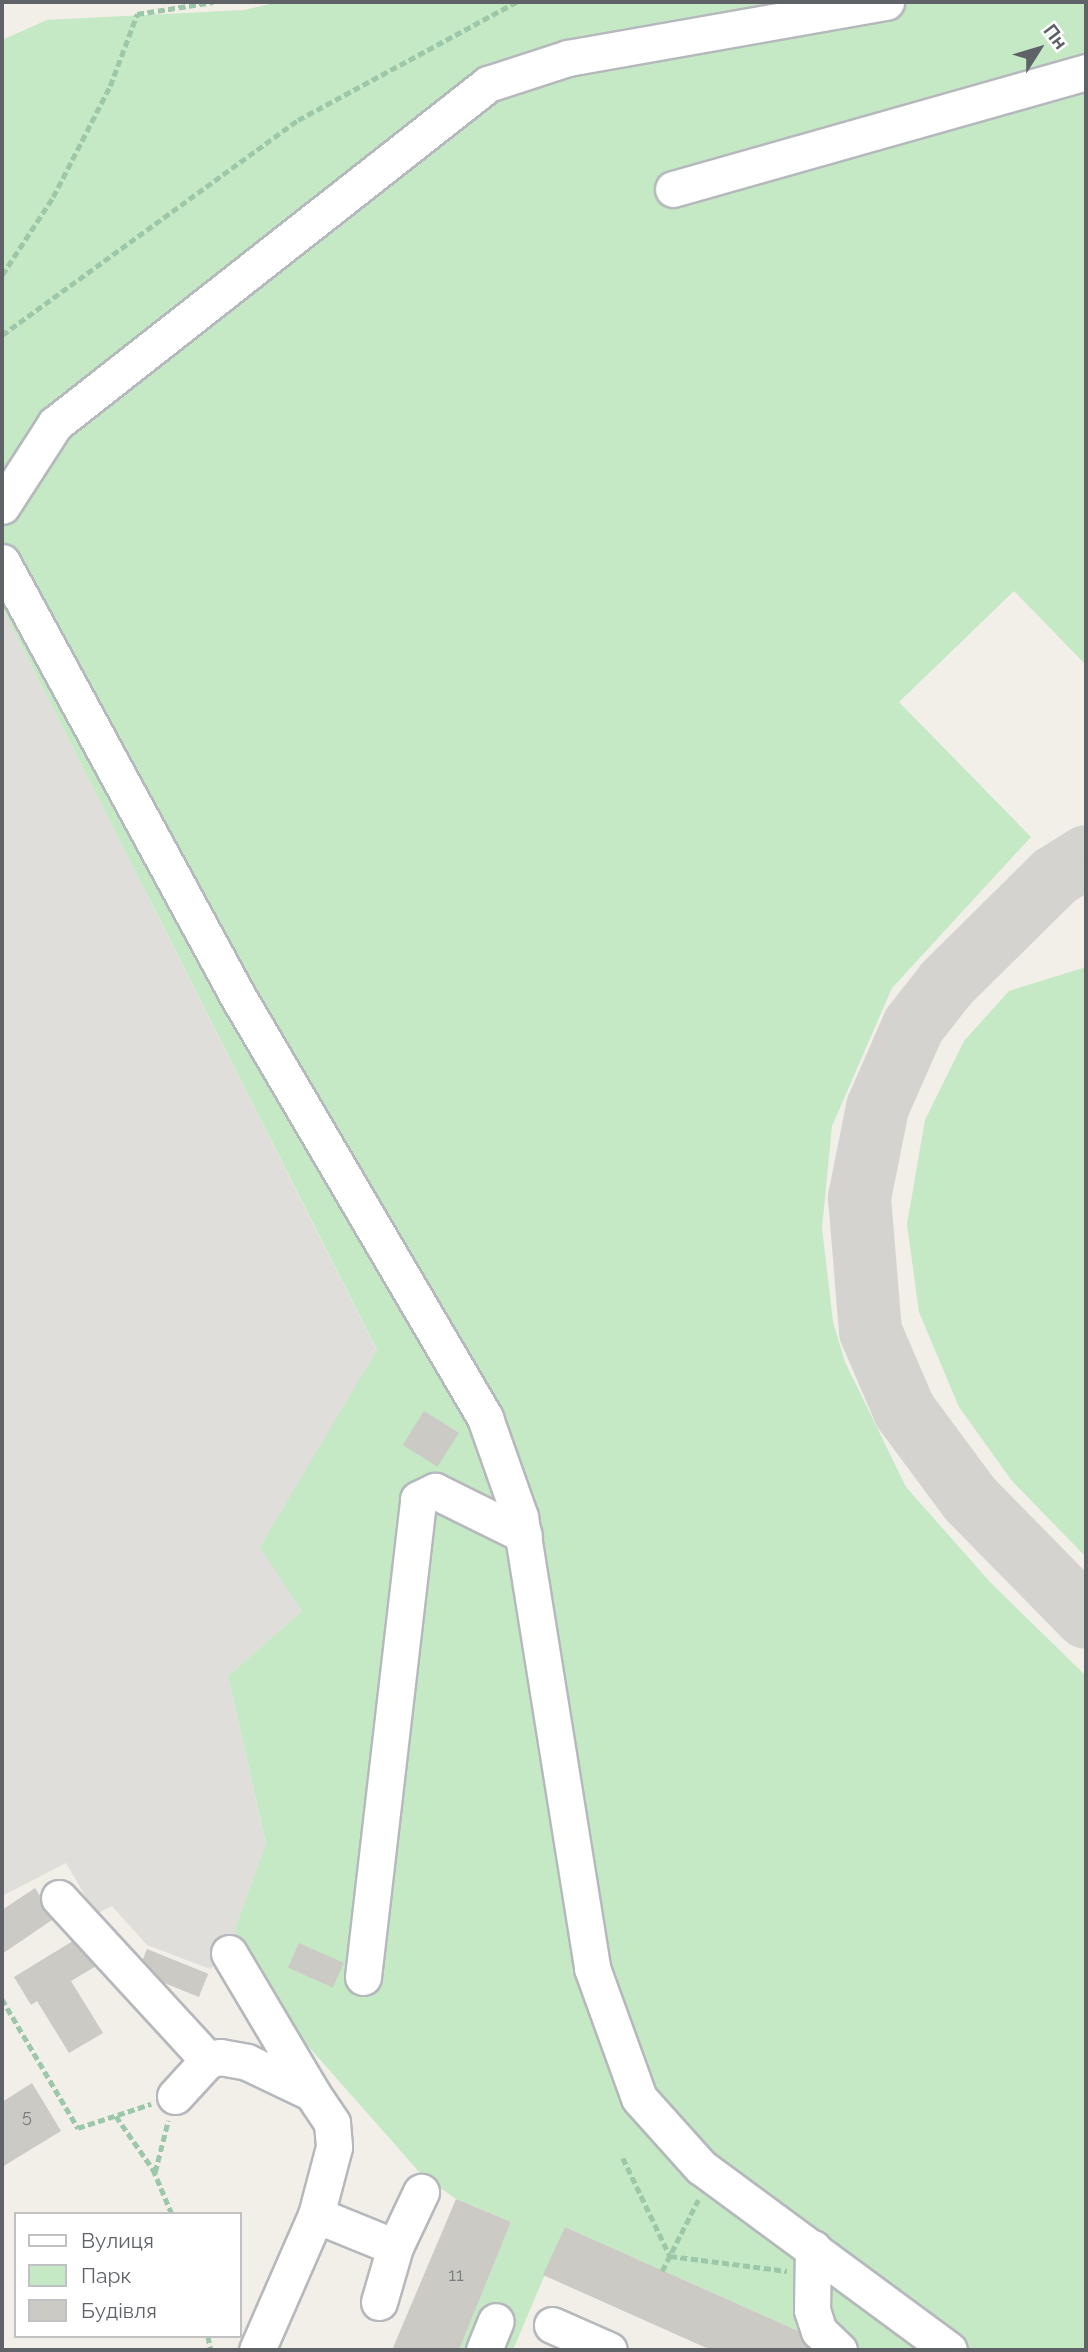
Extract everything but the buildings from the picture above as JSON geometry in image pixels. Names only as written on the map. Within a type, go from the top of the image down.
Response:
[{"type":"lane","points":[[2,506],[23,464],[63,417],[488,83],[568,58],[886,2]]},
{"type":"lane","points":[[673,189],[1086,72]]},
{"type":"lane","points":[[2,562],[233,988],[478,1406],[524,1535],[592,1968],[639,2098],[674,2144],[813,2261],[950,2350]]},
{"type":"lane","points":[[363,1977],[418,1499],[435,1491],[524,1535]]},
{"type":"lane","points":[[59,1898],[208,2060],[247,2062],[313,2093]]},
{"type":"lane","points":[[229,1953],[332,2123],[334,2147],[316,2215],[257,2350]]},
{"type":"lane","points":[[175,2096],[208,2060]]},
{"type":"lane","points":[[379,2302],[395,2247],[421,2192]]},
{"type":"lane","points":[[316,2215],[395,2247]]},
{"type":"lane","points":[[813,2261],[812,2310],[834,2349]]},
{"type":"lane","points":[[552,2325],[609,2350]]},
{"type":"path","points":[[2,275],[53,197],[110,86],[137,14],[214,2]]},
{"type":"path","points":[[2,335],[298,120],[516,2]]},
{"type":"path","points":[[2,1999],[78,2128],[175,2096]]},
{"type":"path","points":[[155,2172],[175,2096]]},
{"type":"path","points":[[116,2116],[155,2172],[171,2212]]},
{"type":"path","points":[[623,2158],[670,2256]]},
{"type":"path","points":[[662,2271],[711,2174]]},
{"type":"path","points":[[670,2256],[813,2261]]},
{"type":"shaded area","points":[[2,607],[377,1351],[261,1546],[302,1611],[228,1676],[266,1845],[235,1929],[242,1942],[210,1969],[147,1945],[112,1906],[96,1914],[66,1863],[2,1896]]},
{"type":"green space","points":[[278,2],[1086,2],[1086,665],[1014,591],[899,702],[1031,837],[892,988],[832,1126],[822,1228],[833,1322],[845,1362],[906,1487],[990,1582],[1086,1676],[1086,2350],[823,2350],[814,2338],[565,2227],[513,2350],[459,2350],[511,2222],[456,2199],[421,2174],[264,1996],[235,1929],[266,1844],[228,1676],[302,1611],[260,1547],[377,1350],[2,607],[2,40],[47,20],[244,10]]},
{"type":"green space","points":[[1086,967],[1086,1557],[1012,1481],[959,1407],[919,1312],[907,1224],[925,1120],[964,1041],[1009,991]]},
{"type":"taxiway","points":[[1086,856],[1054,876],[946,983],[913,1025],[877,1107],[859,1197],[870,1331],[904,1410],[969,1498],[1086,1617]]}]
